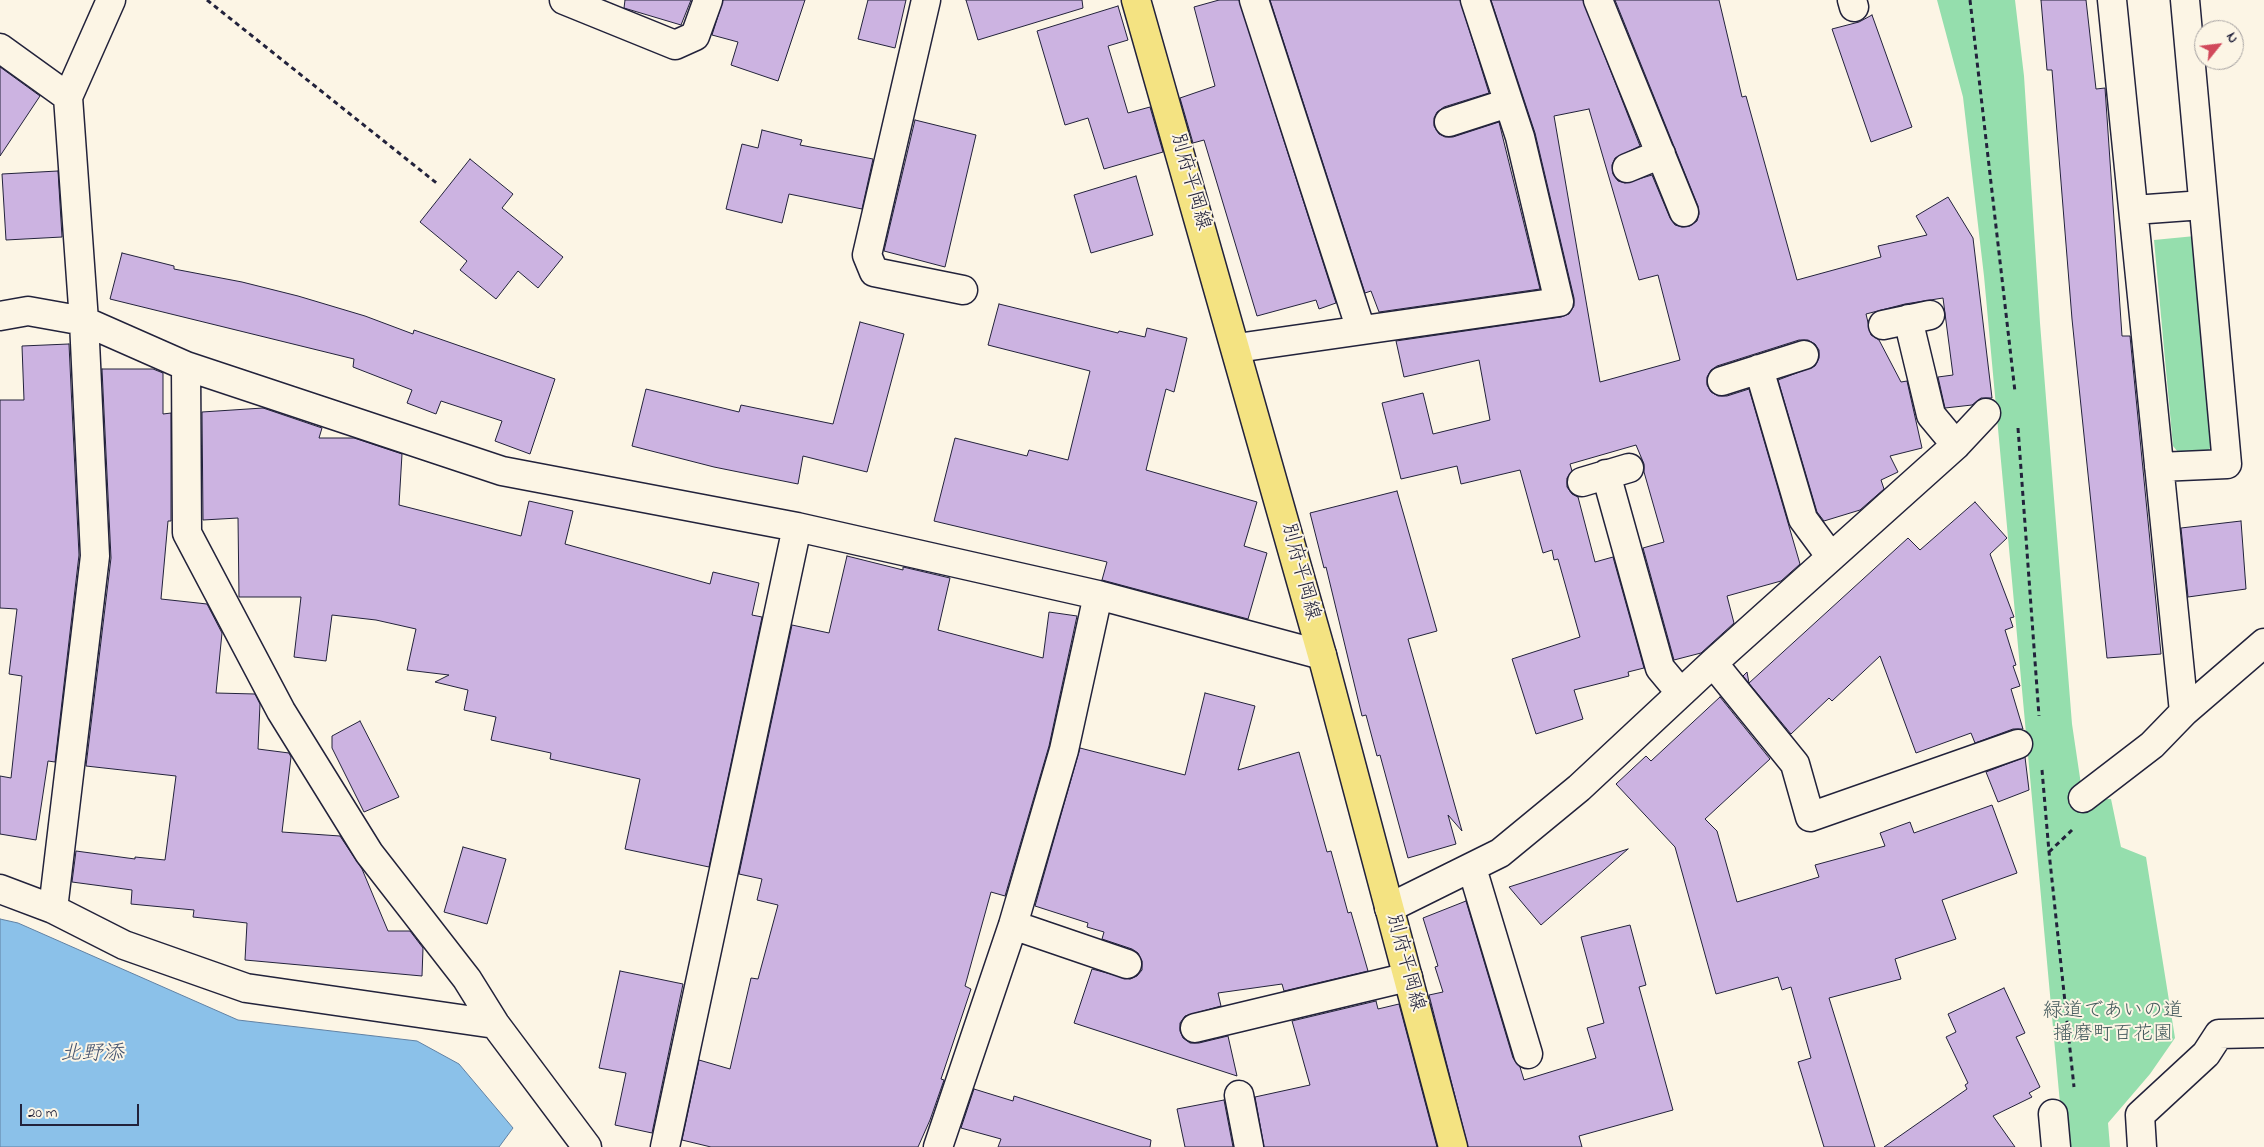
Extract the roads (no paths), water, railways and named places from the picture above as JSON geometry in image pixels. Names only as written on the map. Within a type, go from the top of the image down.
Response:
[{"type":"main road","name":"別府平岡線","points":[[1136,0],[1237,348],[1322,655],[1452,1147]]},
{"type":"street","points":[[53,909],[95,556],[84,321],[68,97],[111,0]]},
{"type":"street","points":[[564,0],[675,45],[695,36],[708,0]]},
{"type":"street","points":[[926,0],[867,255],[874,272],[963,290]]},
{"type":"street","points":[[1254,0],[1361,330]]},
{"type":"street","points":[[1237,348],[1559,302],[1520,137],[1475,0]]},
{"type":"street","points":[[1598,0],[1684,212]]},
{"type":"street","points":[[2112,0],[2184,712]]},
{"type":"street","points":[[2159,467],[2227,464],[2185,0]]},
{"type":"street","points":[[0,48],[68,97]]},
{"type":"street","points":[[1449,122],[1508,103]]},
{"type":"street","points":[[1627,168],[1661,154]]},
{"type":"street","points":[[2134,210],[2203,205]]},
{"type":"street","points":[[0,316],[28,311],[84,321],[186,366],[502,471],[797,528],[1098,595],[1322,655]]},
{"type":"street","points":[[1907,320],[1931,415],[1956,445]]},
{"type":"street","points":[[1722,381],[1804,355]]},
{"type":"street","points":[[186,366],[187,533],[281,711],[364,844],[467,980],[495,1024],[587,1147]]},
{"type":"street","points":[[1759,369],[1803,519],[1831,557]]},
{"type":"street","points":[[1389,908],[1500,854],[1579,788],[1680,692],[1956,445],[1986,413]]},
{"type":"street","points":[[1606,475],[1660,668],[1680,692]]},
{"type":"street","points":[[665,1147],[797,528]]},
{"type":"street","points":[[938,1147],[1013,925],[1064,750],[1098,595]]},
{"type":"street","points":[[2083,798],[2152,745],[2184,712],[2264,643]]},
{"type":"street","points":[[1713,663],[1795,764],[1810,817],[2018,744]]},
{"type":"street","points":[[1472,868],[1528,1054]]},
{"type":"street","points":[[0,890],[53,909],[124,945],[246,988],[495,1024]]},
{"type":"street","points":[[1013,925],[1127,964]]},
{"type":"street","points":[[1195,1028],[1408,977]]},
{"type":"street","points":[[2142,1147],[2140,1115],[2206,1054],[2219,1034],[2264,1032]]},
{"type":"street","points":[[1239,1095],[1249,1147]]},
{"type":"street","points":[[2053,1114],[2056,1147]]},
{"type":"water","name":"北野添","points":[[0,919],[18,923],[238,1020],[417,1041],[459,1064],[513,1128],[499,1147],[0,1147]]},
{"type":"park label","name":"緑道であいの道 播磨町百花園","points":[[2113,1024]]}]
